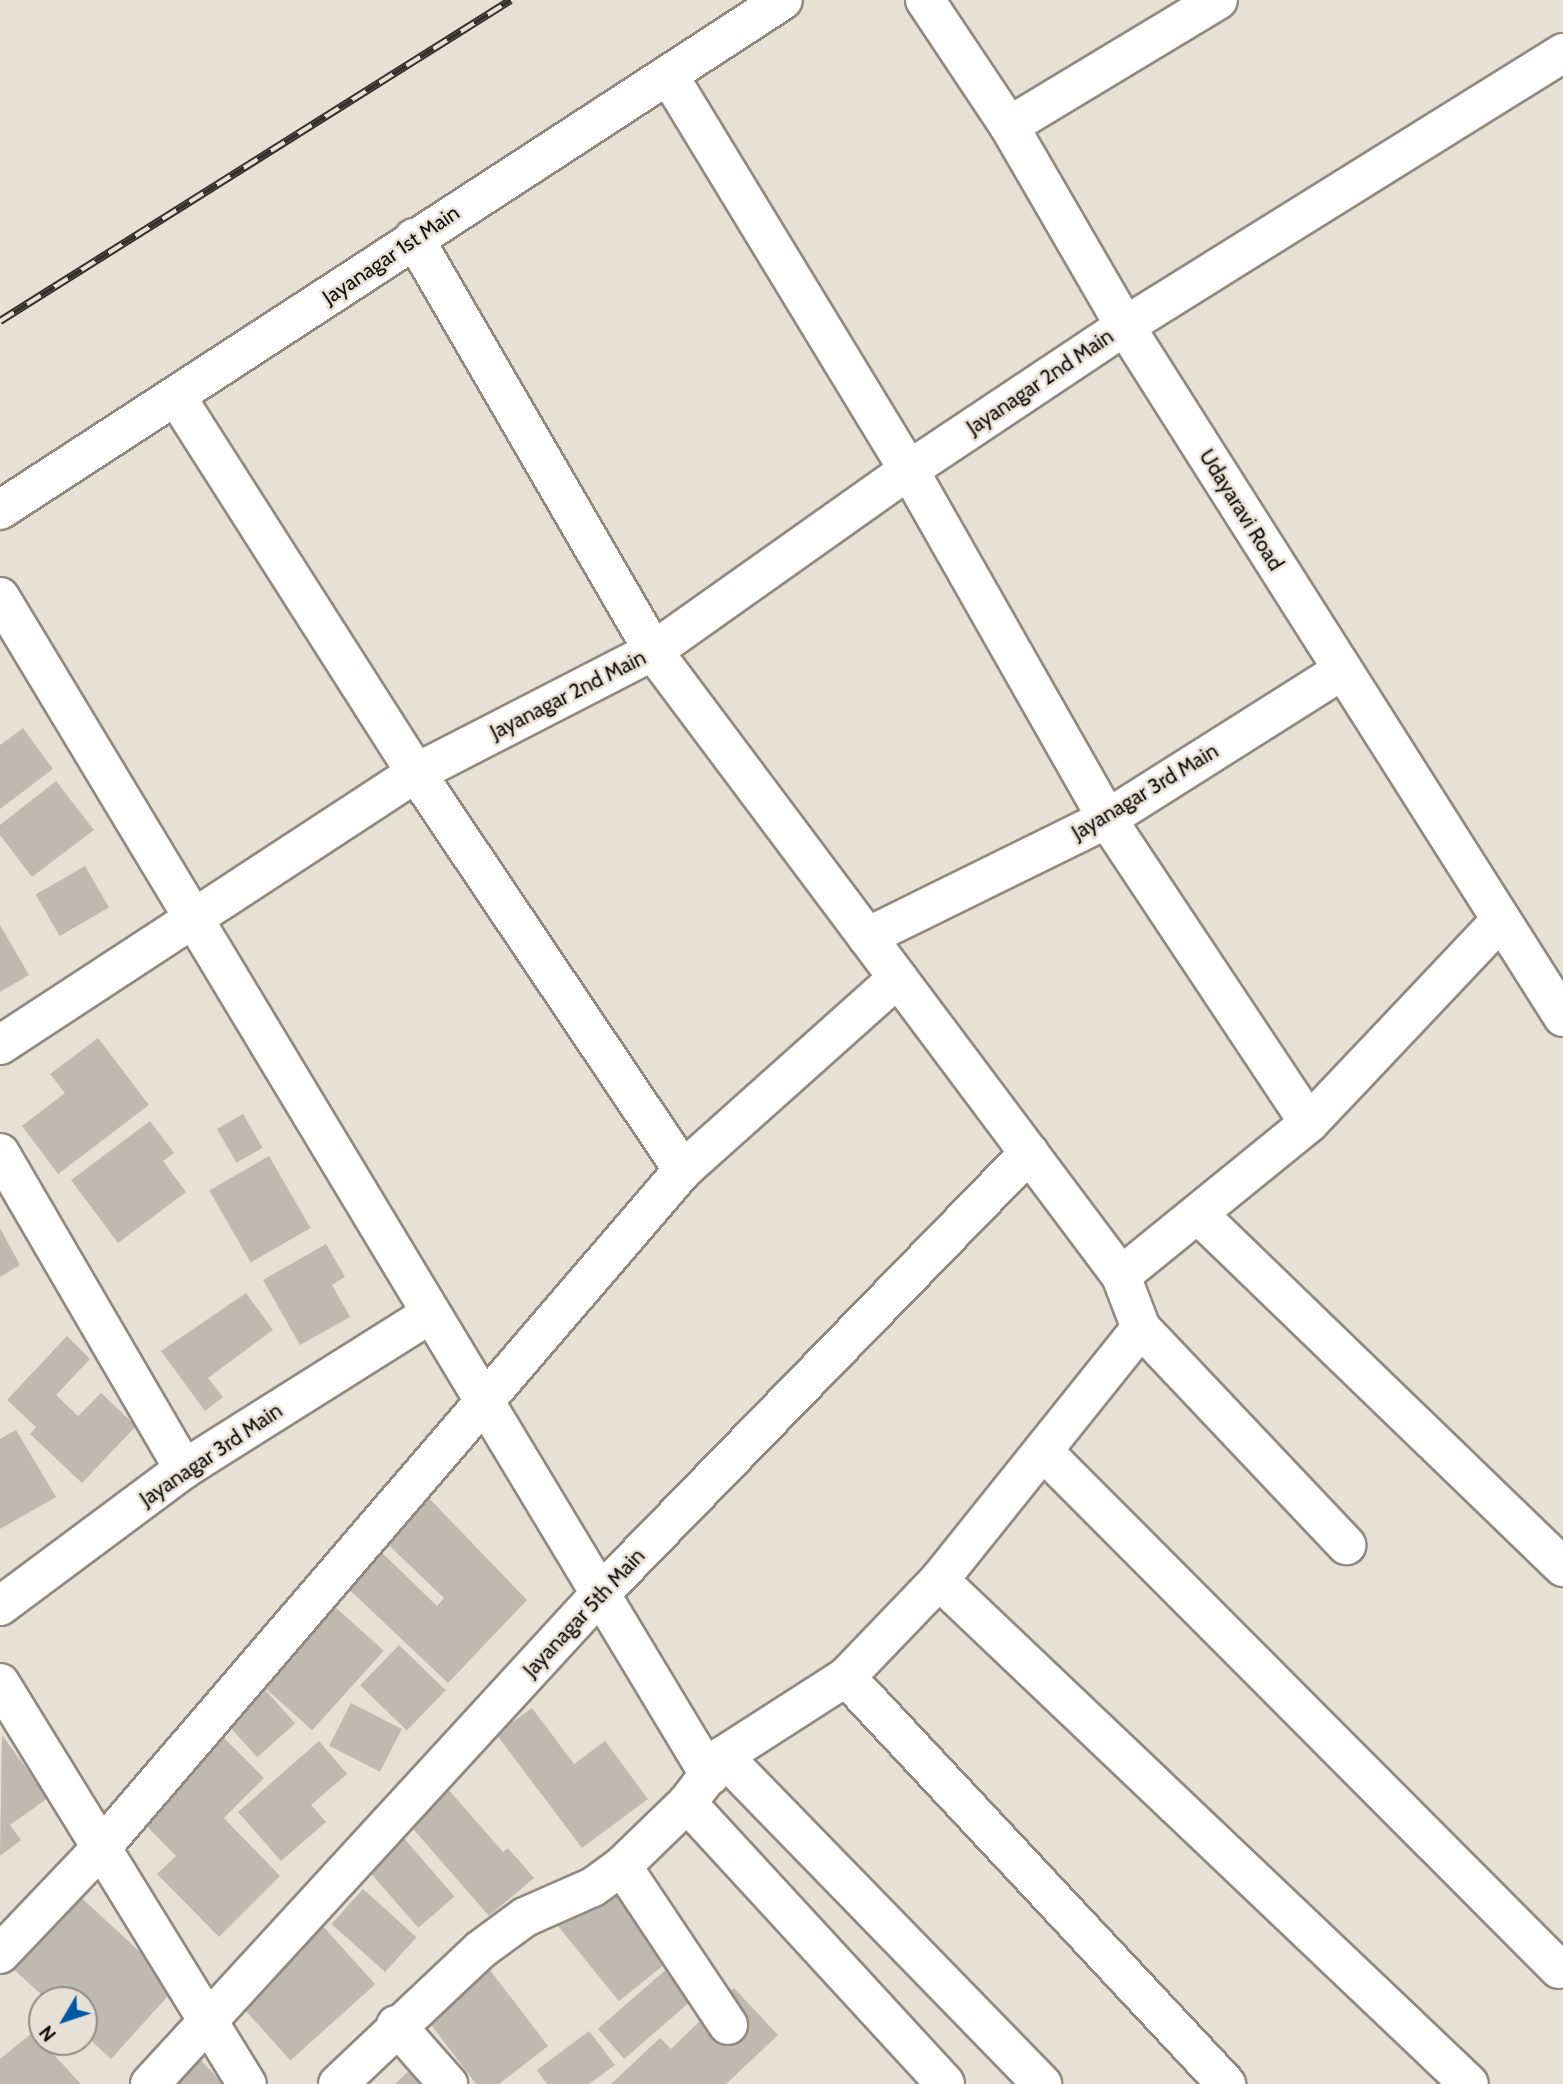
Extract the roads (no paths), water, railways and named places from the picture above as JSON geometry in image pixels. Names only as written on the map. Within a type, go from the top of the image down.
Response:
[{"type":"street","name":"Jayanagar 1st Main","points":[[0,510],[178,399],[414,238],[783,0]]},
{"type":"street","name":"Udayaravi Road","points":[[925,0],[1009,126],[1125,326],[1341,671],[1563,1017]]},
{"type":"street","points":[[1009,126],[1218,0]]},
{"type":"street","name":"Jayanagar 2nd Main","points":[[0,1045],[416,774],[653,651],[909,470],[1125,326],[1563,53]]},
{"type":"street","points":[[669,76],[909,470],[1107,819],[1309,1123]]},
{"type":"street","points":[[414,238],[653,651],[1121,1276],[1141,1328],[1346,1545]]},
{"type":"street","points":[[178,399],[416,774],[683,1170]]},
{"type":"street","points":[[0,597],[707,1778],[945,2084]]},
{"type":"street","name":"Jayanagar 3rd Main","points":[[867,937],[1107,819],[1341,671]]},
{"type":"street","points":[[1121,1276],[1309,1123],[1501,920]]},
{"type":"street","points":[[0,1954],[101,1848],[482,1400],[683,1170],[898,978]]},
{"type":"street","points":[[0,1153],[184,1469]]},
{"type":"street","name":"Jayanagar 5th Main","points":[[150,2084],[210,2024],[599,1595],[1029,1153]]},
{"type":"street","points":[[1198,1214],[1563,1567]]},
{"type":"street","name":"Jayanagar 3rd Main","points":[[0,1606],[184,1469],[429,1315]]},
{"type":"street","points":[[338,2084],[396,2025],[525,1917],[593,1887],[622,1866],[707,1778],[846,1677],[939,1580],[1141,1328]]},
{"type":"street","points":[[1042,1451],[1559,1969]]},
{"type":"street","points":[[939,1580],[1469,2084]]},
{"type":"street","points":[[846,1677],[1226,2084]]},
{"type":"street","points":[[0,1683],[247,2084]]},
{"type":"street","points":[[707,1778],[1042,2084]]},
{"type":"street","points":[[622,1866],[728,2025]]},
{"type":"street","points":[[396,2025],[448,2084]]},
{"type":"railway","points":[[0,321],[511,0]]}]
